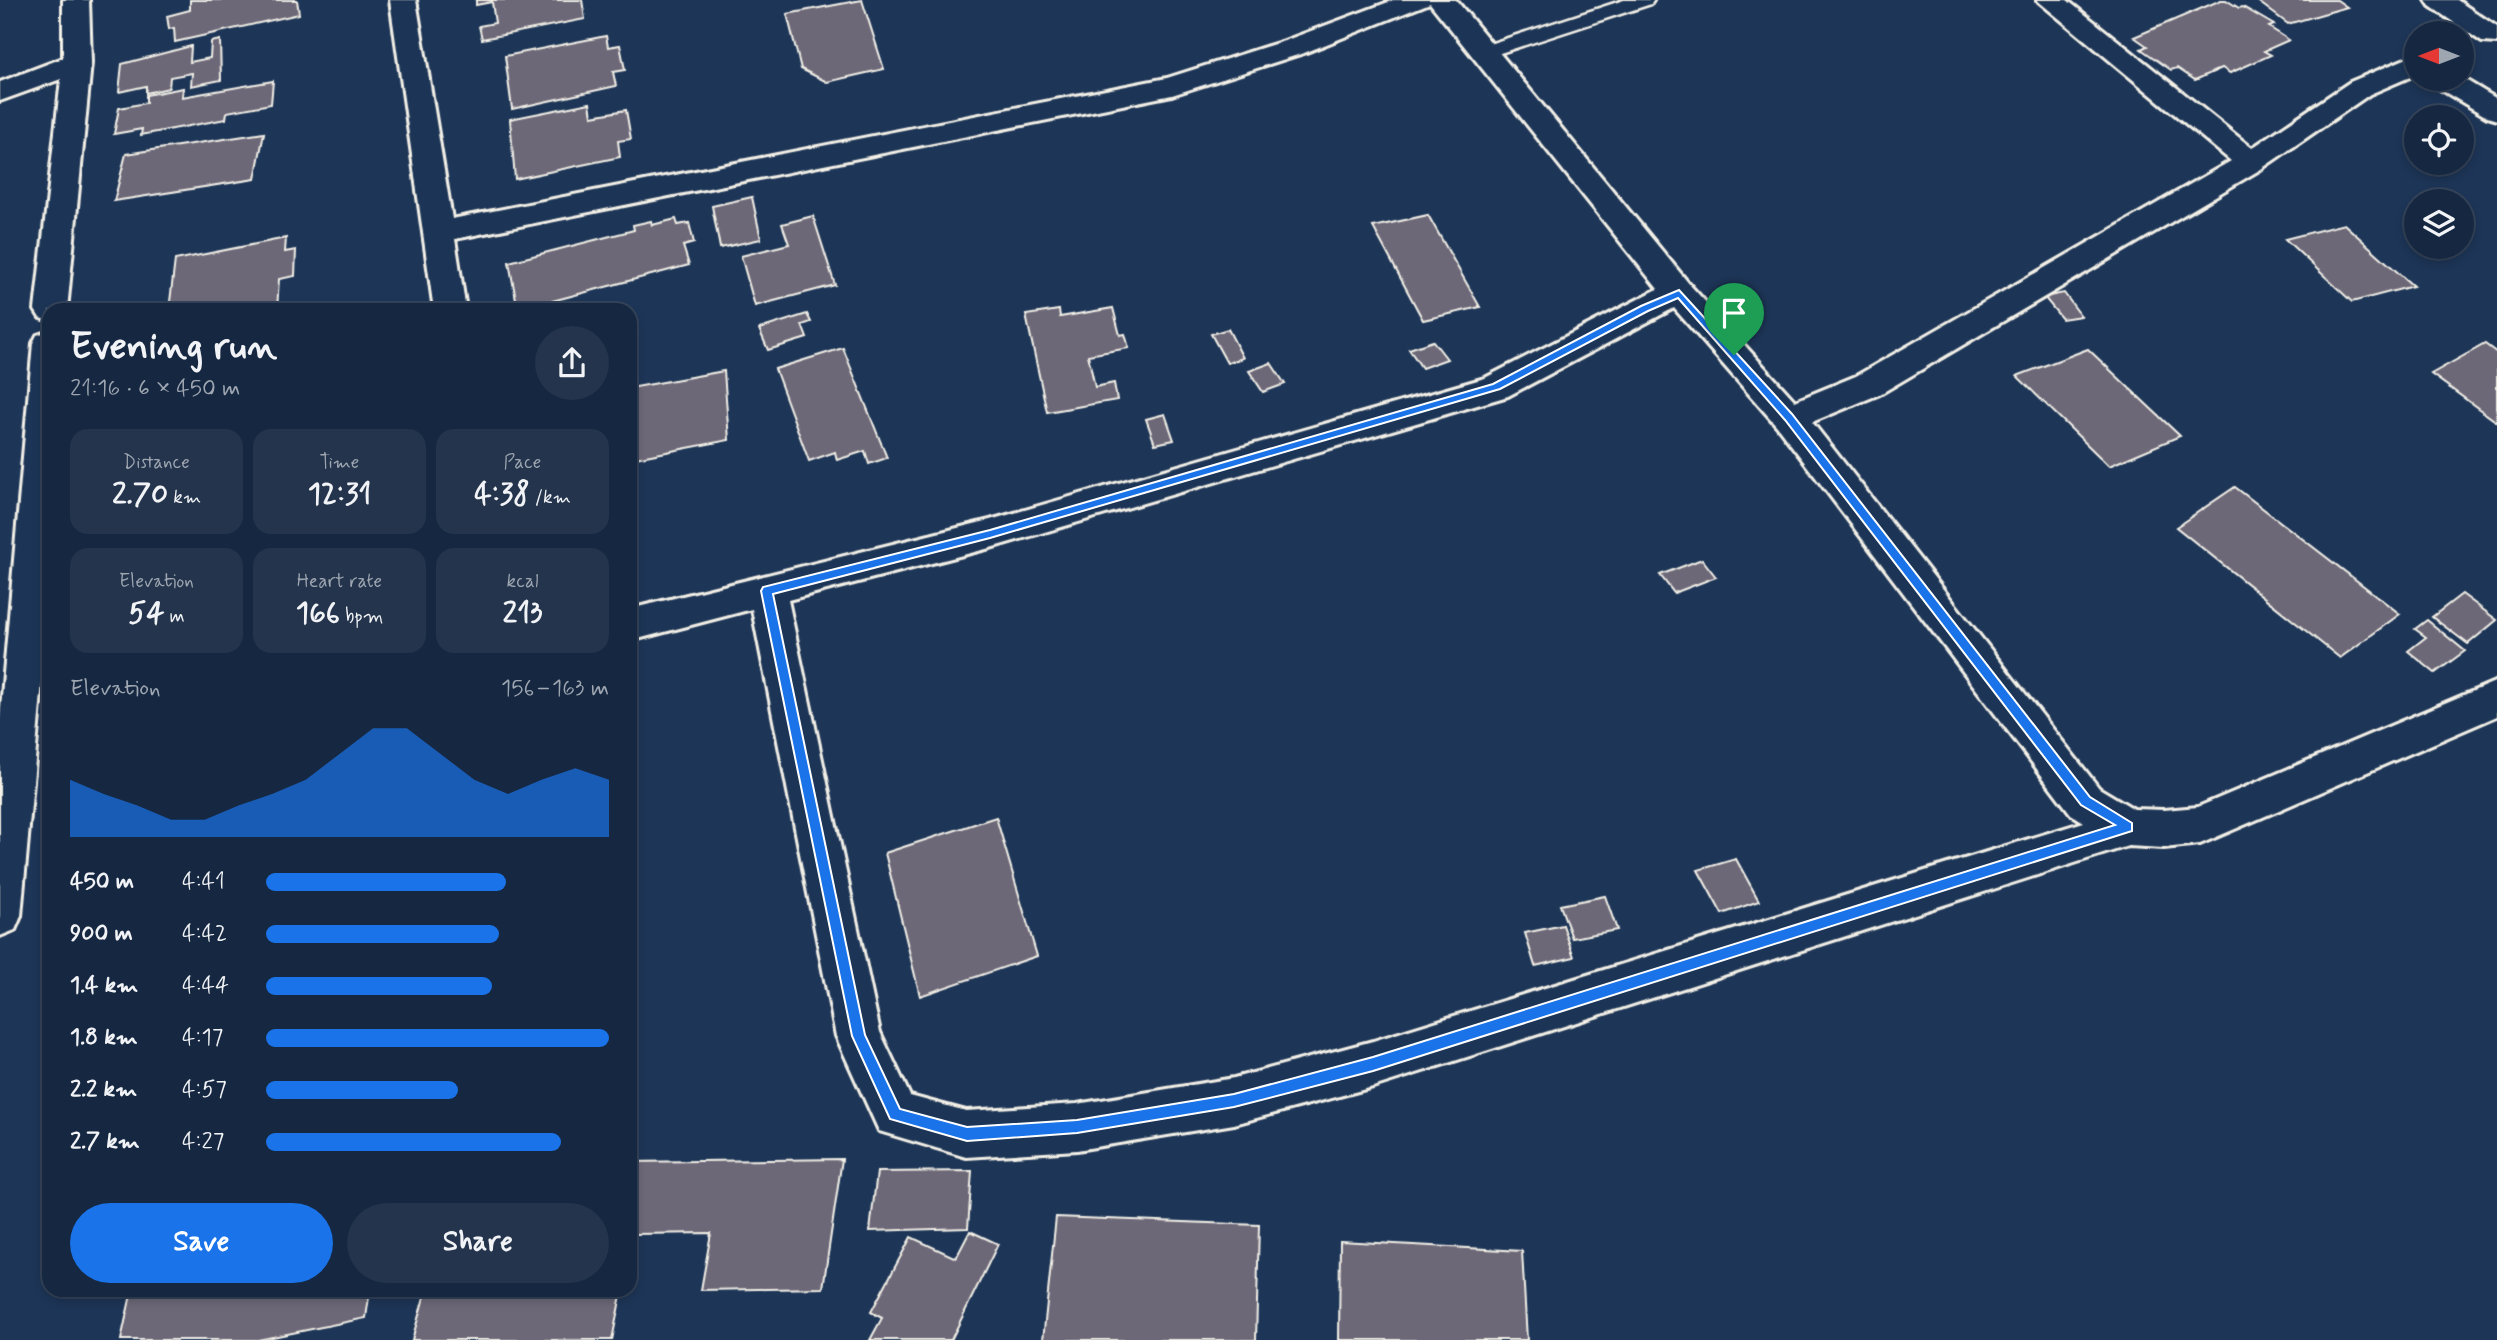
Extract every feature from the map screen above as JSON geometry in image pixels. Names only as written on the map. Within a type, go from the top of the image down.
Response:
[{"type":"street","points":[[52,303],[77,63],[76,0]]},
{"type":"street","points":[[403,0],[449,303]]},
{"type":"street","points":[[439,232],[1172,86],[1294,47],[1419,0]]},
{"type":"street","points":[[1442,0],[1679,293],[1789,417],[2085,801],[2128,827]]},
{"type":"street","points":[[2050,0],[2251,162]]},
{"type":"street","points":[[2439,0],[2495,34]]},
{"type":"street","points":[[2474,42],[2495,34]]},
{"type":"street","points":[[0,92],[77,63]]},
{"type":"street","points":[[1789,417],[1868,385],[2251,162],[2360,88],[2404,69]]},
{"type":"street","points":[[2463,91],[2497,111]]},
{"type":"street","points":[[637,623],[990,534],[1496,387],[1644,308],[1679,293]]},
{"type":"street","points":[[0,916],[28,636],[42,441]]},
{"type":"street","points":[[767,591],[858,1036],[895,1115],[967,1134],[1077,1126],[1234,1101],[1373,1064],[2128,827],[2164,829],[2200,825],[2497,698]]},
{"type":"lane","points":[[1484,52],[1644,0]]},
{"type":"building","points":[[190,0],[297,0],[299,14],[175,42],[174,28],[169,29],[167,16],[190,10]]},
{"type":"building","points":[[476,0],[582,0],[585,19],[482,39],[479,26],[495,23],[492,2],[476,5]]},
{"type":"building","points":[[862,0],[884,69],[827,82],[801,69],[787,14]]},
{"type":"building","points":[[2221,0],[2239,8],[2243,7],[2274,25],[2269,27],[2289,40],[2264,51],[2271,55],[2230,73],[2222,68],[2195,80],[2177,68],[2171,70],[2141,49],[2147,46],[2134,37]]},
{"type":"building","points":[[2256,0],[2337,0],[2347,7],[2288,24]]},
{"type":"building","points":[[606,36],[608,47],[620,45],[625,70],[613,72],[616,86],[512,109],[505,56]]},
{"type":"building","points":[[220,40],[221,80],[191,86],[192,73],[170,77],[169,88],[146,93],[146,86],[119,92],[122,64],[191,46],[190,62],[210,58],[211,42]]},
{"type":"building","points":[[273,81],[271,104],[227,112],[226,119],[141,135],[142,129],[114,134],[119,108],[146,103],[146,95],[183,88],[182,97]]},
{"type":"building","points":[[590,103],[592,116],[626,110],[631,139],[618,141],[620,157],[515,179],[510,119]]},
{"type":"building","points":[[264,133],[255,179],[114,201],[126,154]]},
{"type":"building","points":[[752,197],[761,239],[720,248],[712,206]]},
{"type":"building","points":[[1428,215],[1480,307],[1423,320],[1373,227]]},
{"type":"building","points":[[813,216],[835,285],[755,306],[741,256],[789,244],[782,224]]},
{"type":"building","points":[[676,219],[678,225],[689,223],[694,243],[683,246],[689,265],[545,303],[517,303],[509,262],[634,230],[633,225],[651,221],[652,225]]},
{"type":"building","points":[[2344,224],[2413,286],[2352,302],[2285,239]]},
{"type":"building","points":[[286,238],[285,252],[296,250],[295,276],[279,279],[277,303],[170,303],[175,260]]},
{"type":"building","points":[[2064,293],[2081,316],[2062,319],[2044,297]]},
{"type":"building","points":[[1113,308],[1120,335],[1125,334],[1129,348],[1088,355],[1095,387],[1114,383],[1117,400],[1047,412],[1026,315],[1059,310],[1060,317]]},
{"type":"building","points":[[807,314],[811,322],[802,325],[807,338],[768,350],[759,329]]},
{"type":"building","points":[[1228,329],[1243,358],[1227,363],[1211,334]]},
{"type":"building","points":[[1433,341],[1447,359],[1422,368],[1409,349]]},
{"type":"building","points":[[2485,344],[2497,353],[2497,422],[2431,374]]},
{"type":"building","points":[[843,348],[887,458],[869,464],[865,451],[837,460],[835,452],[809,461],[775,369]]},
{"type":"building","points":[[2088,349],[2180,436],[2109,466],[2017,376]]},
{"type":"building","points":[[1271,363],[1285,384],[1263,392],[1249,371]]},
{"type":"building","points":[[724,371],[729,440],[637,458],[637,387]]},
{"type":"building","points":[[1165,414],[1174,440],[1155,444],[1146,419]]},
{"type":"building","points":[[2235,487],[2400,614],[2340,658],[2176,527]]},
{"type":"building","points":[[1702,559],[1716,577],[1674,593],[1660,575]]},
{"type":"building","points":[[2462,594],[2497,620],[2468,644],[2432,617]]},
{"type":"building","points":[[2427,620],[2465,651],[2435,673],[2408,651],[2426,637],[2415,629]]},
{"type":"building","points":[[996,817],[1037,956],[920,996],[885,853]]},
{"type":"building","points":[[1736,859],[1759,901],[1722,914],[1698,870]]},
{"type":"building","points":[[1605,896],[1617,930],[1572,938],[1560,905]]},
{"type":"building","points":[[1563,925],[1574,957],[1535,966],[1525,933]]},
{"type":"building","points":[[842,1159],[823,1288],[701,1290],[711,1233],[637,1234],[637,1162]]},
{"type":"building","points":[[972,1171],[968,1228],[870,1231],[877,1172]]},
{"type":"building","points":[[1056,1217],[1259,1225],[1256,1340],[1043,1340]]},
{"type":"building","points":[[970,1231],[998,1244],[951,1340],[870,1340],[882,1318],[871,1312],[911,1237],[956,1258]]},
{"type":"building","points":[[1340,1241],[1522,1251],[1527,1340],[1339,1340]]},
{"type":"building","points":[[130,1297],[369,1297],[366,1318],[258,1340],[121,1340]]},
{"type":"building","points":[[424,1297],[621,1297],[612,1340],[412,1340]]},
{"type":"route","points":[[1679,293],[1734,355],[1789,417],[2020,713],[2085,801],[2128,827],[1373,1064],[1234,1101],[1077,1126],[967,1134],[895,1115],[858,1036],[767,591],[990,534],[1496,387],[1644,308],[1679,293]]}]
